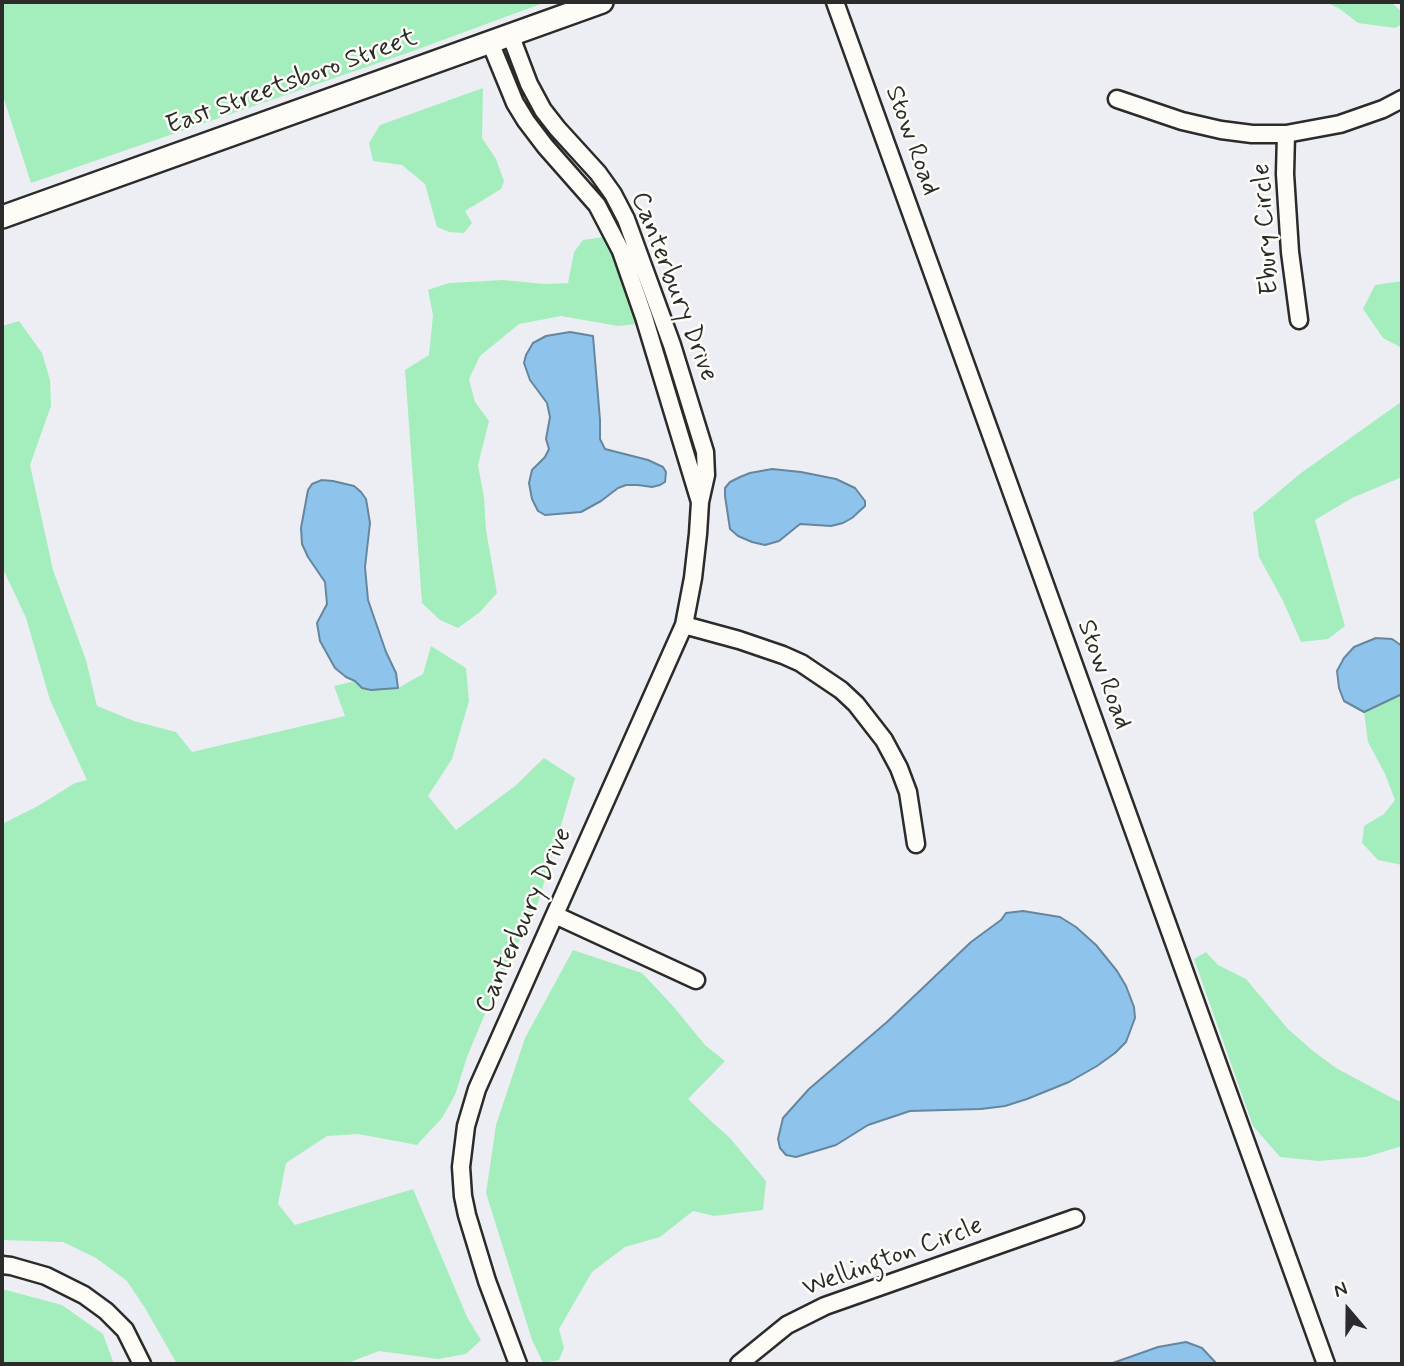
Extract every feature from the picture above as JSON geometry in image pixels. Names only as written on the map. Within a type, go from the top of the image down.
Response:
[{"type":"main road","name":"East Streetsboro Street","points":[[2,217],[602,2]]},
{"type":"street","name":"Stow Road","points":[[835,2],[1326,1364]]},
{"type":"street","name":"Canterbury Drive","points":[[510,34],[529,84],[543,110],[598,173],[626,219],[666,325],[705,452],[706,465],[684,625],[470,1107],[462,1149],[463,1196],[486,1281],[518,1364]]},
{"type":"street","name":"Canterbury Drive","points":[[489,42],[515,103],[526,121],[597,205],[616,241],[648,331],[700,502]]},
{"type":"street","points":[[1117,99],[1182,121],[1252,134],[1286,134],[1340,124],[1383,109],[1402,99]]},
{"type":"street","name":"Ebury Circle","points":[[1286,134],[1285,174],[1290,252],[1299,320]]},
{"type":"street","points":[[616,241],[632,234]]},
{"type":"street","points":[[648,331],[666,325]]},
{"type":"street","points":[[673,412],[692,407]]},
{"type":"street","points":[[684,625],[783,654],[841,690],[856,704],[884,740],[899,768],[908,792],[916,844]]},
{"type":"street","points":[[555,915],[696,980]]},
{"type":"street","name":"Wellington Circle","points":[[739,1364],[787,1325],[825,1306],[1075,1219]]},
{"type":"street","points":[[2,1265],[46,1276],[84,1295],[106,1311],[125,1330],[142,1364]]},
{"type":"green space","points":[[2,2],[546,2],[413,51],[31,183],[2,93]]},
{"type":"green space","points":[[1329,2],[1391,2],[1402,12],[1402,24],[1395,28],[1358,23]]},
{"type":"green space","points":[[483,88],[482,138],[496,159],[504,181],[501,189],[465,211],[472,223],[464,233],[449,232],[437,227],[425,184],[402,165],[373,161],[369,143],[380,125]]},
{"type":"green space","points":[[604,237],[618,265],[627,301],[637,324],[618,326],[561,316],[519,324],[480,356],[469,379],[475,402],[489,421],[478,465],[497,593],[480,612],[458,628],[440,620],[422,603],[405,370],[429,355],[433,315],[428,290],[449,283],[503,280],[568,283],[574,252],[583,240]]},
{"type":"green space","points":[[1402,281],[1402,348],[1383,338],[1363,309],[1375,285]]},
{"type":"green space","points":[[19,321],[42,353],[50,380],[51,406],[30,465],[53,570],[86,660],[97,706],[134,721],[176,732],[192,752],[345,716],[334,686],[355,681],[362,688],[371,690],[398,688],[423,674],[431,646],[466,668],[469,701],[452,759],[428,796],[456,830],[515,786],[544,758],[575,778],[538,903],[494,992],[467,1057],[455,1095],[442,1118],[417,1145],[358,1134],[327,1136],[286,1163],[278,1204],[295,1225],[413,1189],[467,1317],[481,1340],[466,1354],[438,1359],[379,1351],[345,1364],[177,1364],[127,1281],[96,1258],[63,1242],[2,1240],[2,824],[75,783],[87,780],[50,700],[26,618],[4,571],[2,560],[2,326]]},
{"type":"green space","points":[[1402,399],[1402,477],[1352,498],[1315,520],[1345,626],[1328,639],[1301,642],[1259,557],[1253,513],[1301,473]]},
{"type":"green space","points":[[1402,694],[1402,865],[1378,860],[1362,843],[1364,826],[1384,814],[1395,800],[1368,742],[1364,712]]},
{"type":"green space","points":[[573,950],[642,973],[705,1045],[725,1061],[688,1099],[729,1137],[766,1181],[763,1210],[714,1216],[693,1211],[660,1237],[625,1247],[592,1272],[559,1329],[564,1348],[559,1360],[543,1363],[532,1340],[486,1193],[496,1125],[525,1038]]},
{"type":"green space","points":[[1206,952],[1218,965],[1246,979],[1288,1029],[1313,1051],[1336,1068],[1402,1102],[1402,1146],[1366,1157],[1318,1161],[1280,1157],[1253,1126],[1194,959]]},
{"type":"green space","points":[[2,1289],[62,1305],[103,1334],[114,1364],[2,1364]]},
{"type":"water","points":[[570,332],[593,336],[600,439],[605,449],[648,460],[663,467],[666,472],[665,482],[652,487],[626,485],[581,512],[545,515],[538,511],[532,499],[529,483],[532,470],[549,449],[546,439],[550,417],[547,403],[530,380],[524,363],[533,343],[546,336]]},
{"type":"water","points":[[772,469],[836,479],[855,488],[865,501],[865,506],[843,523],[831,526],[800,524],[779,541],[765,545],[752,542],[730,529],[725,488],[740,477]]},
{"type":"water","points":[[322,480],[354,486],[366,499],[370,523],[365,567],[368,600],[396,673],[398,688],[362,688],[335,668],[320,641],[317,623],[327,604],[325,582],[302,544],[301,528],[308,490],[312,484]]},
{"type":"water","points":[[1376,638],[1392,639],[1402,646],[1402,694],[1364,712],[1344,701],[1337,671],[1354,647]]},
{"type":"water","points":[[1023,911],[1060,917],[1076,927],[1096,945],[1117,971],[1134,1007],[1135,1018],[1126,1042],[1097,1066],[1069,1082],[1027,1099],[1005,1106],[981,1109],[910,1111],[868,1125],[836,1145],[796,1157],[786,1155],[780,1148],[778,1139],[783,1118],[809,1089],[887,1022],[971,942],[1001,920],[1006,913]]},
{"type":"water","points":[[1186,1342],[1202,1348],[1216,1363],[1110,1364],[1158,1347]]}]
